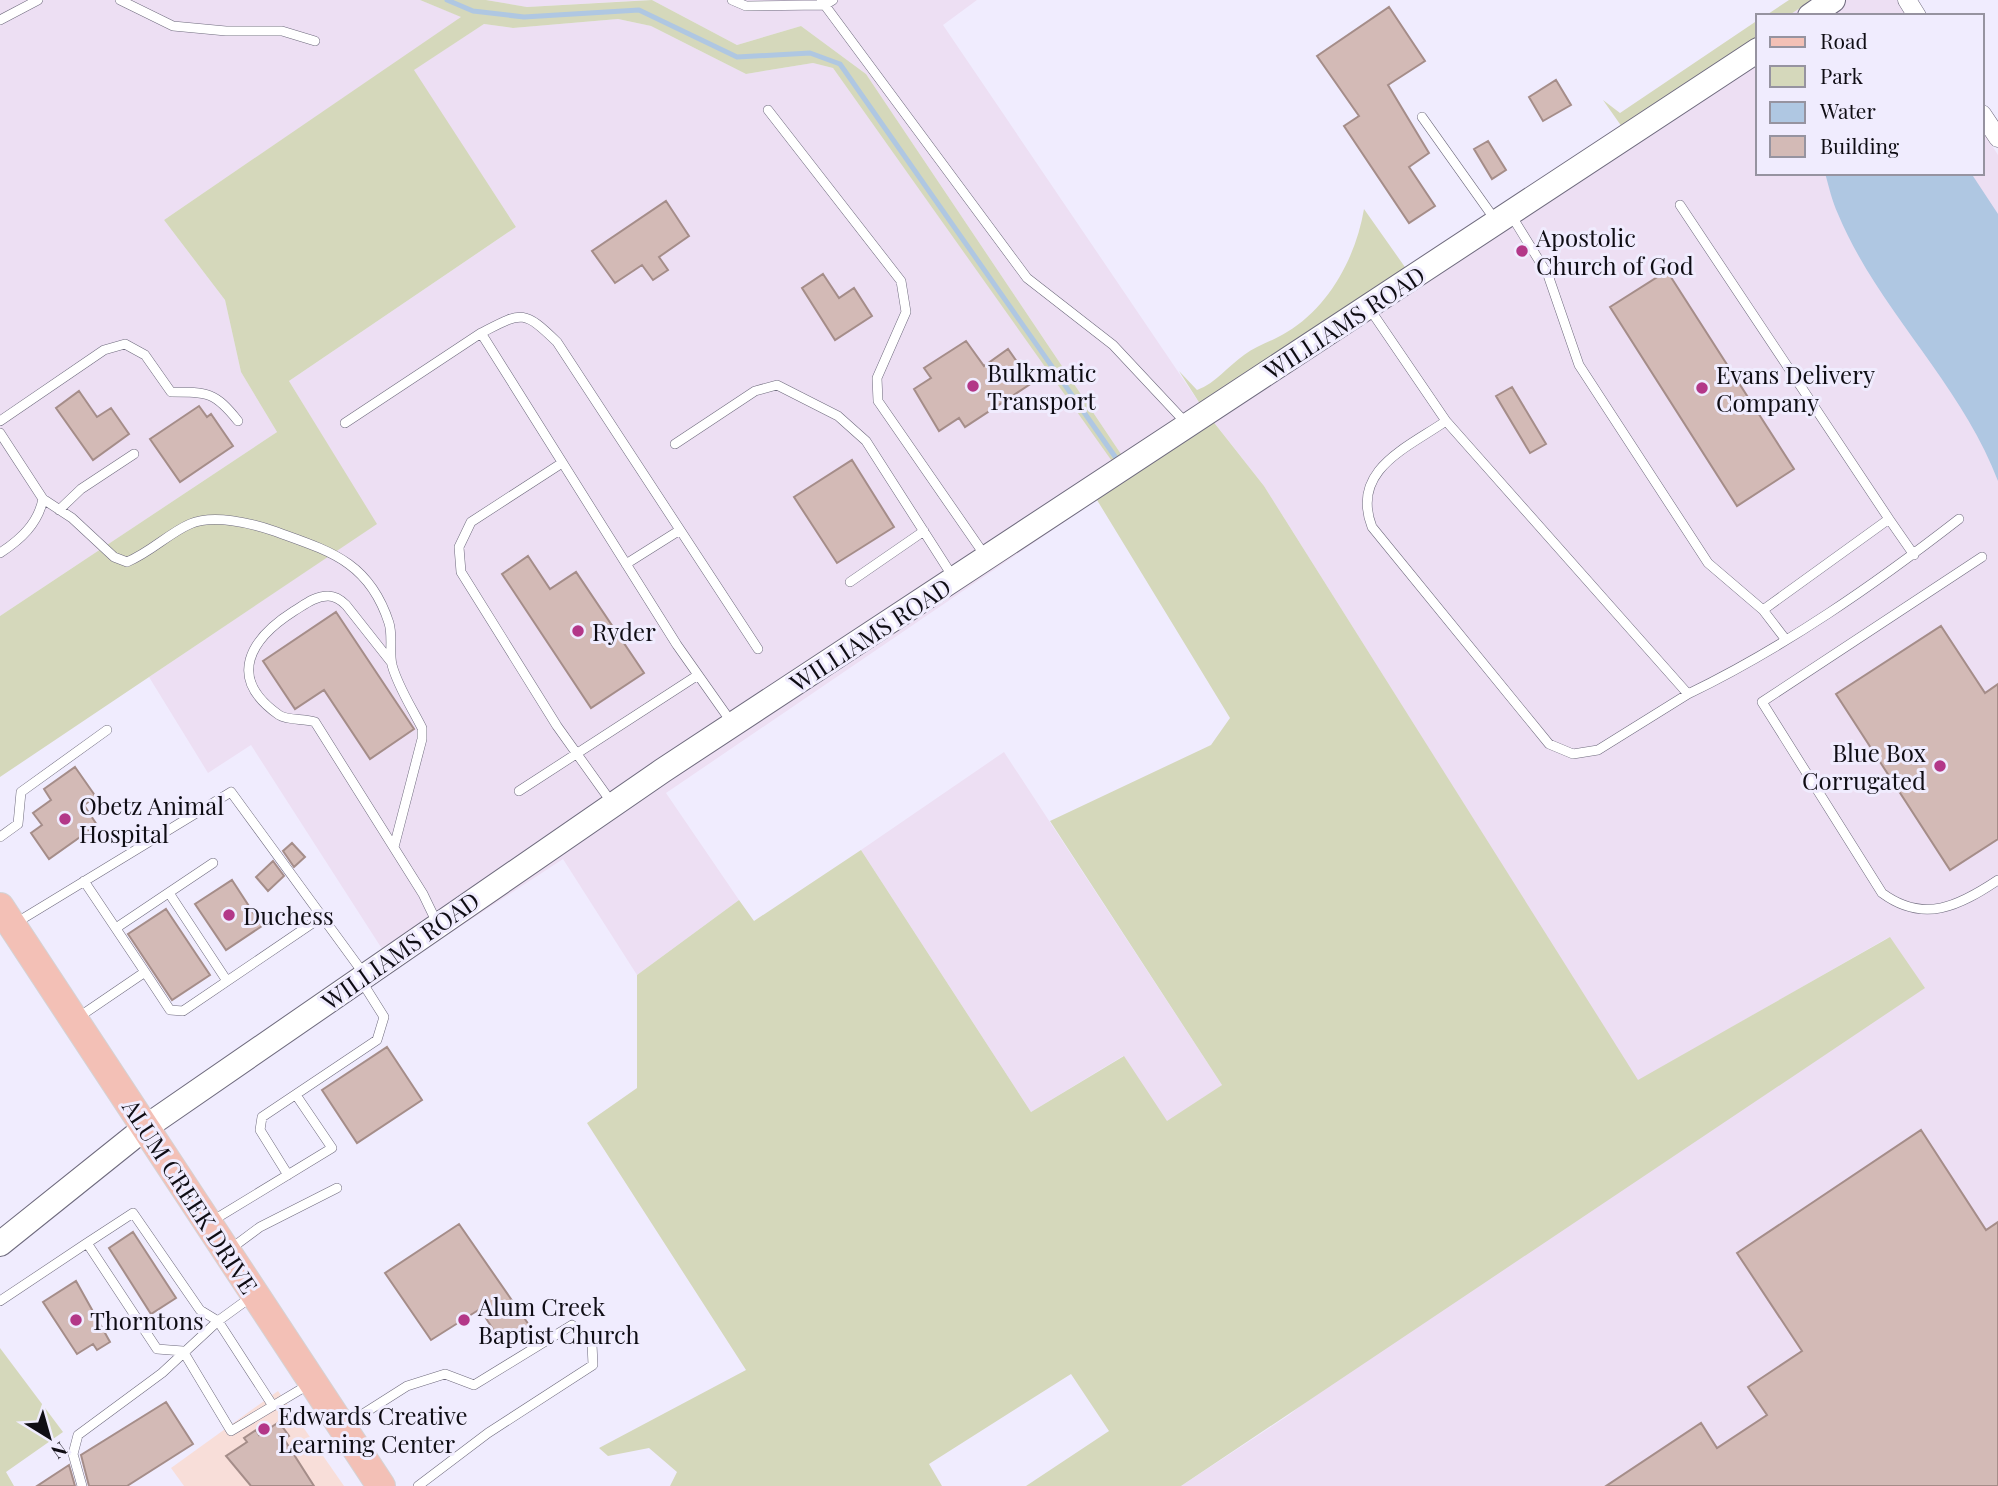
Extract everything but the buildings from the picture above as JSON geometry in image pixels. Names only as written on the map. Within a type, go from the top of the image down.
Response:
[{"type":"main road","points":[[1813,14],[1833,0]]},
{"type":"main road","name":"WILLIAMS ROAD","points":[[0,1244],[146,1127],[613,804],[1756,51]]},
{"type":"main road","name":"ALUM CREEK DRIVE","points":[[6,916],[381,1486]]},
{"type":"street","points":[[1984,117],[1998,138]]},
{"type":"lane","points":[[0,20],[38,0]]},
{"type":"lane","points":[[120,0],[173,26],[226,31],[282,30],[315,41]]},
{"type":"lane","points":[[732,0],[746,6],[826,2],[1027,278],[1113,345],[1188,424]]},
{"type":"lane","points":[[768,110],[901,281],[906,313],[877,379],[878,401],[986,557]]},
{"type":"lane","points":[[1422,117],[1548,275],[1579,365],[1708,563],[1763,610],[1786,640]]},
{"type":"lane","points":[[1680,205],[1914,555]]},
{"type":"lane","points":[[1368,306],[1446,421],[1688,694]]},
{"type":"lane","points":[[345,422],[481,333],[515,316],[534,319],[557,342],[758,649]]},
{"type":"lane","points":[[481,333],[626,564],[733,724]]},
{"type":"lane","points":[[0,421],[104,349],[125,344],[145,355],[171,392],[205,392],[221,400],[238,421]]},
{"type":"lane","points":[[675,444],[755,391],[777,386],[838,416],[866,441],[954,578]]},
{"type":"lane","points":[[1446,421],[1388,460],[1368,485],[1366,510],[1372,527],[1549,744],[1573,754],[1598,750],[1688,694],[1748,665],[1914,555],[1959,519]]},
{"type":"lane","points":[[0,433],[43,499],[60,510],[114,557],[127,562],[148,554],[191,523],[219,519],[269,529],[332,552],[357,568],[373,588],[390,625],[391,663]]},
{"type":"lane","points":[[60,510],[81,489],[134,454]]},
{"type":"lane","points":[[562,463],[471,522],[459,547],[461,572],[577,753],[613,804]]},
{"type":"lane","points":[[0,553],[23,537],[40,510],[43,499]]},
{"type":"lane","points":[[1763,610],[1889,519]]},
{"type":"lane","points":[[626,564],[680,530]]},
{"type":"lane","points":[[850,582],[923,531]]},
{"type":"lane","points":[[1982,557],[1762,702],[1882,894],[1900,906],[1919,910],[1942,908],[1966,902],[1998,880]]},
{"type":"lane","points":[[394,847],[422,739],[422,728],[391,663],[346,605],[338,598],[315,598],[284,617],[260,638],[251,650],[248,667],[250,680],[260,697],[281,717],[316,722],[394,847],[438,924]]},
{"type":"lane","points":[[519,791],[698,675]]},
{"type":"lane","points":[[0,837],[18,824],[21,792],[107,730]]},
{"type":"lane","points":[[6,916],[85,881],[231,792],[323,916],[384,1017],[377,1040],[262,1118],[260,1130],[288,1175]]},
{"type":"lane","points":[[116,928],[213,863]]},
{"type":"lane","points":[[85,881],[170,1010],[183,1011],[323,916]]},
{"type":"lane","points":[[169,893],[228,981]]},
{"type":"lane","points":[[75,1020],[145,972]]},
{"type":"lane","points":[[209,1223],[332,1148],[296,1095]]},
{"type":"lane","points":[[227,1251],[260,1227],[337,1188]]},
{"type":"lane","points":[[0,1301],[133,1213],[200,1310],[218,1321],[273,1406]]},
{"type":"lane","points":[[87,1243],[157,1349],[183,1351]]},
{"type":"lane","points":[[82,1486],[73,1454],[78,1435],[162,1373],[218,1321],[256,1294]]},
{"type":"lane","points":[[342,1427],[407,1386],[445,1374],[474,1385],[572,1325],[592,1344],[593,1365],[488,1433],[418,1486]]},
{"type":"lane","points":[[183,1351],[231,1431],[313,1382]]},
{"type":"shaded area","points":[[0,0],[420,0],[462,17],[164,220],[225,300],[241,372],[277,432],[0,616]]},
{"type":"shaded area","points":[[486,0],[647,0],[527,7]]},
{"type":"shaded area","points":[[652,0],[977,0],[943,25],[1202,407],[1123,457],[866,74],[801,26],[737,45]]},
{"type":"shaded area","points":[[1812,0],[1898,0],[1907,14],[1791,14]]},
{"type":"shaded area","points":[[618,19],[651,26],[746,74],[813,63],[833,68],[1126,480],[666,793],[739,900],[637,975],[563,859],[395,969],[251,745],[208,773],[149,677],[376,524],[289,381],[516,227],[413,70],[484,24],[513,28]]},
{"type":"shaded area","points":[[1756,37],[1756,175],[1984,175],[1984,133],[1998,155],[1998,1486],[1181,1486],[1289,1415],[1889,937],[1638,1081],[1264,486],[1202,407]]},
{"type":"shaded area","points":[[1004,752],[1222,1085],[1167,1122],[1123,1056],[1031,1112],[861,850]]},
{"type":"shaded area","name":"Edwards Creative Learning Center","points":[[278,1391],[344,1486],[184,1486],[171,1468]]},
{"type":"green space","points":[[420,0],[486,0],[527,7],[652,0],[737,45],[801,26],[866,74],[1123,457],[1114,464],[833,68],[813,63],[746,74],[651,26],[618,19],[513,28],[484,24],[414,70],[516,227],[289,381],[377,524],[0,777],[0,616],[277,432],[241,372],[225,300],[164,220],[461,17]]},
{"type":"green space","points":[[1789,0],[1812,0],[1791,14],[1768,14]]},
{"type":"green space","points":[[1756,21],[1756,37],[1622,127],[1603,100],[1620,113]]},
{"type":"green space","points":[[1364,209],[1407,270],[1202,407],[1179,371],[1197,390],[1210,383],[1238,359],[1302,322],[1328,295],[1338,279],[1354,245]]},
{"type":"green space","points":[[1212,420],[1264,486],[1638,1080],[1890,937],[1925,988],[1181,1486],[1026,1486],[1109,1431],[1071,1374],[929,1464],[942,1486],[670,1486],[677,1472],[649,1448],[608,1456],[599,1448],[746,1370],[587,1123],[637,1088],[637,975],[739,900],[754,921],[861,850],[1031,1112],[1124,1056],[1167,1121],[1222,1085],[1050,821],[1211,745],[1230,718],[1097,500]]},
{"type":"green space","points":[[0,1348],[63,1432],[6,1472],[14,1486],[0,1486]]},
{"type":"water","points":[[1826,175],[1972,175],[1998,214],[1998,481],[1963,411],[1875,282],[1836,209]]},
{"type":"waterway","points":[[447,0],[473,11],[524,17],[639,10],[737,57],[810,53],[840,64],[1116,458]]},
{"type":"place","name":"Apostolic Church of God","points":[[1522,251]]},
{"type":"place","name":"Bulkmatic Transport","points":[[973,386]]},
{"type":"place","name":"Evans Delivery Company","points":[[1702,388]]},
{"type":"place","name":"Ryder","points":[[578,631]]},
{"type":"place","name":"Blue Box Corrugated","points":[[1940,766]]},
{"type":"place","name":"Obetz Animal Hospital","points":[[65,819]]},
{"type":"place","name":"Duchess","points":[[229,915]]},
{"type":"place","name":"Thorntons","points":[[76,1320]]},
{"type":"place","name":"Alum Creek Baptist Church","points":[[464,1320]]},
{"type":"place","name":"Edwards Creative Learning Center","points":[[264,1429]]}]
